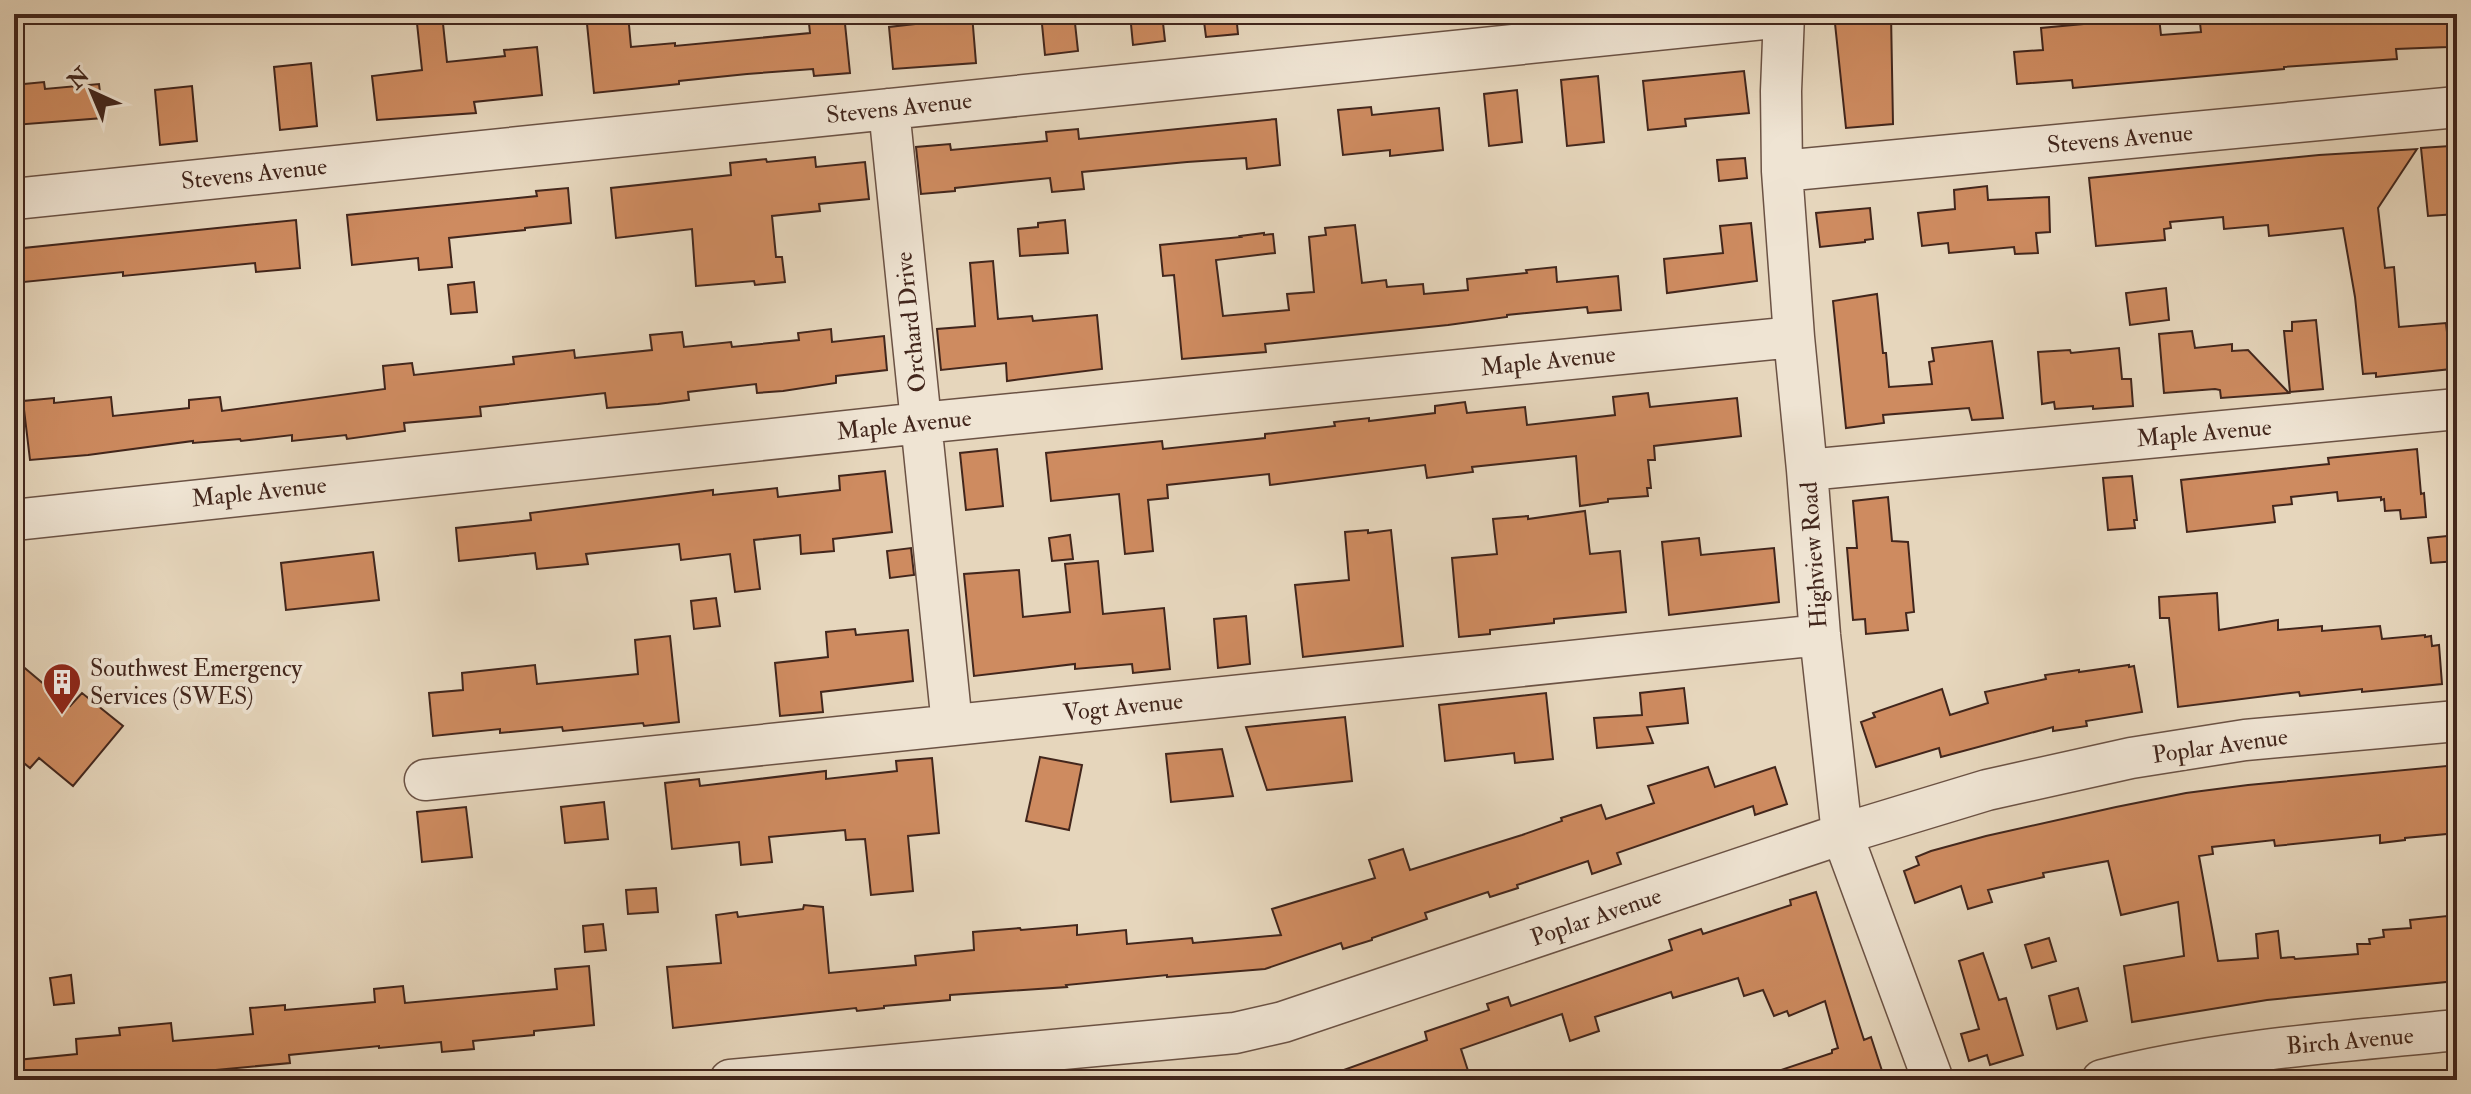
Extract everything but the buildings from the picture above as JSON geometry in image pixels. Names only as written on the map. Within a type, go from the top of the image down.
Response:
[{"type":"street","name":"Stevens Avenue","points":[[14,199],[1784,15]]},
{"type":"street","name":"Highview Road","points":[[1784,15],[1782,171],[1820,635],[1842,834],[1933,1080]]},
{"type":"street","name":"Stevens Avenue","points":[[1782,171],[2457,107]]},
{"type":"street","name":"Orchard Drive","points":[[889,109],[952,725]]},
{"type":"street","name":"Maple Avenue","points":[[14,520],[921,423],[1794,337]]},
{"type":"street","name":"Maple Avenue","points":[[1807,470],[2457,409]]},
{"type":"street","name":"Vogt Avenue","points":[[425,780],[1820,635]]},
{"type":"street","name":"Poplar Avenue","points":[[730,1080],[1222,1034],[1283,1022],[1842,834],[1987,790],[2131,758],[2245,740],[2457,721]]},
{"type":"street","name":"Birch Avenue","points":[[2102,1080],[2154,1067],[2257,1049],[2457,1030]]},
{"type":"place","name":"Southwest Emergency Services (SWES)","points":[[62,716]]}]
